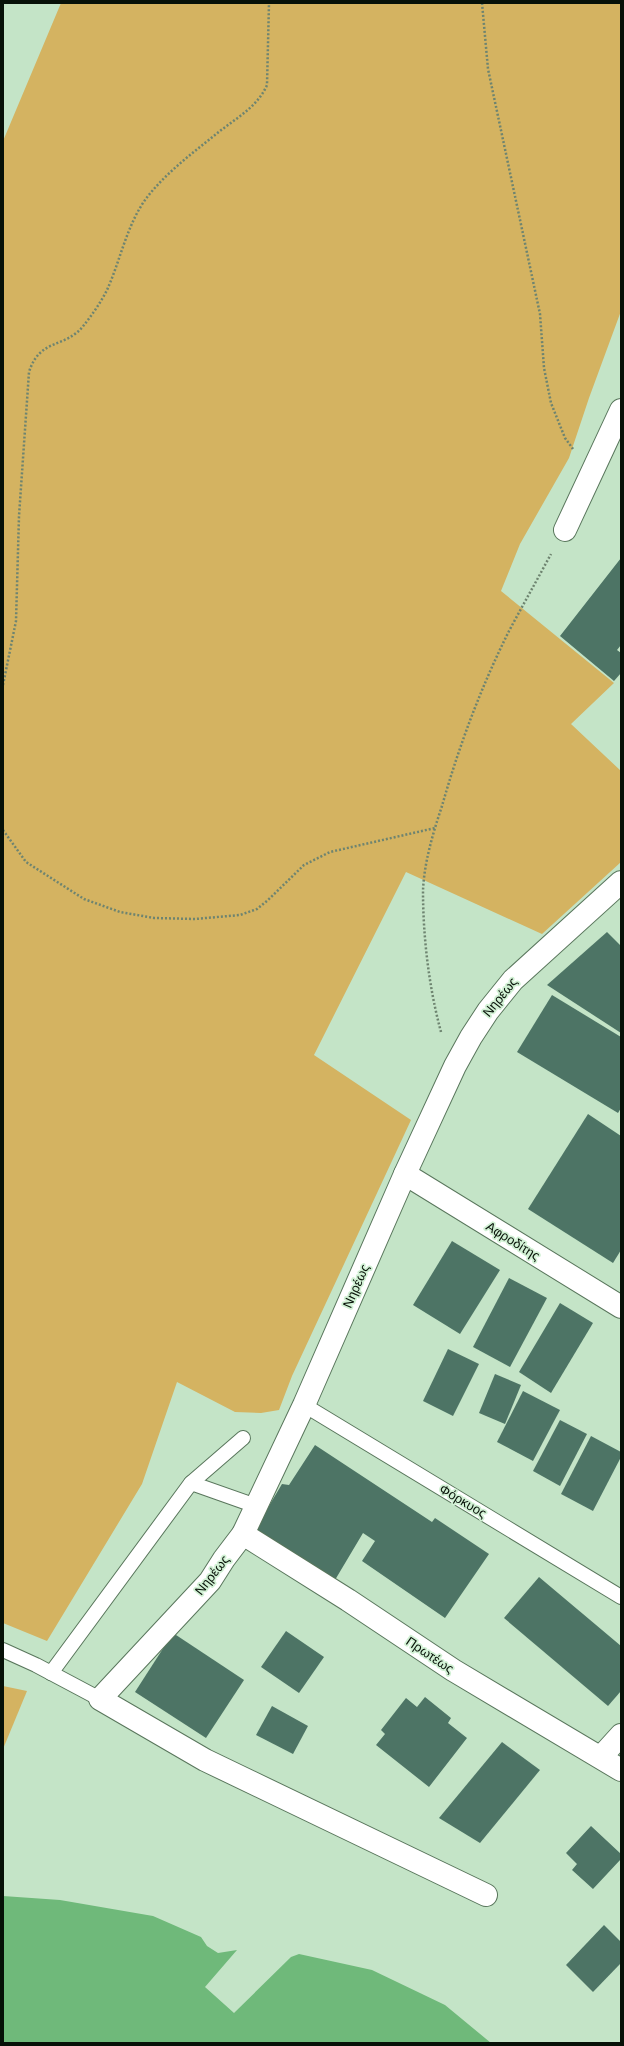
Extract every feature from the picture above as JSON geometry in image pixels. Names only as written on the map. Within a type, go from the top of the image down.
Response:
[{"type":"street","points":[[565,530],[621,410]]},
{"type":"street","name":"Νηρέως","points":[[100,1699],[210,1581],[243,1534],[304,1405],[404,1174],[455,1066],[479,1024],[513,980],[621,882]]},
{"type":"street","name":"Αφροδίτης","points":[[404,1174],[621,1307]]},
{"type":"street","name":"Πρωτέως","points":[[243,1534],[348,1600],[453,1670],[621,1770]]},
{"type":"street","points":[[100,1699],[205,1760],[486,1895]]},
{"type":"street","points":[[601,1757],[621,1735]]},
{"type":"lane","name":"Φόρκυος","points":[[304,1405],[621,1597]]},
{"type":"lane","points":[[51,1673],[191,1483],[243,1438]]},
{"type":"lane","points":[[191,1483],[256,1506]]},
{"type":"lane","points":[[3,1650],[100,1699]]},
{"type":"path","points":[[3,685],[16,621],[22,459],[29,372],[32,362],[39,353],[48,346],[75,334],[93,313],[106,291],[136,214],[149,195],[180,164],[250,108],[262,96],[267,85],[270,3]]},
{"type":"path","points":[[482,3],[488,69],[540,314],[544,368],[551,403],[565,438],[577,455],[595,467]]},
{"type":"path","points":[[455,1066],[439,1025],[434,1005],[428,966],[423,891],[427,861],[455,760],[497,659],[509,631],[565,530]]},
{"type":"path","points":[[3,830],[26,862],[84,899],[120,912],[154,918],[195,919],[240,915],[256,909],[268,900],[304,865],[330,852],[435,828]]},
{"type":"shaded area","points":[[61,3],[621,3],[621,311],[569,458],[520,544],[501,591],[614,683],[571,724],[621,771],[621,862],[542,934],[406,872],[314,1055],[411,1120],[292,1376],[279,1410],[261,1413],[235,1412],[177,1382],[142,1484],[47,1641],[3,1623],[3,141]]},
{"type":"shaded area","points":[[3,1686],[27,1691],[3,1749]]},
{"type":"shaded area","points":[[3,1896],[60,1900],[153,1916],[201,1937],[207,1946],[218,1953],[237,1950],[205,1987],[234,2013],[291,1957],[299,1954],[372,1970],[445,2005],[491,2043],[3,2043]]},
{"type":"building","points":[[621,558],[621,645],[617,650],[621,653],[621,673],[614,681],[560,636]]},
{"type":"building","points":[[607,932],[621,946],[621,1033],[547,985]]},
{"type":"building","points":[[552,995],[621,1037],[621,1108],[618,1113],[517,1052]]},
{"type":"building","points":[[588,1114],[621,1136],[621,1250],[613,1263],[528,1209]]},
{"type":"building","points":[[452,1241],[500,1270],[460,1334],[413,1305]]},
{"type":"building","points":[[509,1278],[547,1298],[510,1367],[473,1347]]},
{"type":"building","points":[[560,1303],[593,1323],[551,1393],[519,1372]]},
{"type":"building","points":[[448,1349],[479,1364],[453,1416],[423,1401]]},
{"type":"building","points":[[495,1374],[521,1385],[505,1424],[479,1413]]},
{"type":"building","points":[[523,1391],[560,1410],[533,1461],[497,1442]]},
{"type":"building","points":[[560,1420],[587,1434],[560,1486],[533,1471]]},
{"type":"building","points":[[591,1436],[621,1452],[621,1457],[593,1511],[561,1494]]},
{"type":"building","points":[[315,1445],[432,1522],[435,1518],[489,1554],[445,1618],[362,1561],[375,1541],[363,1533],[335,1580],[254,1531],[282,1484],[289,1485]]},
{"type":"building","points":[[539,1577],[621,1646],[621,1691],[608,1706],[504,1618]]},
{"type":"building","points":[[286,1631],[324,1657],[299,1693],[261,1667]]},
{"type":"building","points":[[173,1633],[244,1680],[206,1738],[135,1692]]},
{"type":"building","points":[[425,1697],[451,1718],[448,1723],[467,1738],[429,1787],[376,1745],[385,1734],[381,1730],[406,1698],[417,1707]]},
{"type":"building","points":[[272,1706],[308,1726],[293,1754],[256,1735]]},
{"type":"building","points":[[502,1742],[540,1770],[480,1843],[439,1818]]},
{"type":"building","points":[[591,1826],[621,1854],[621,1859],[593,1889],[572,1870],[577,1864],[566,1853]]},
{"type":"building","points":[[604,1925],[621,1942],[621,1963],[593,1992],[566,1965]]}]
